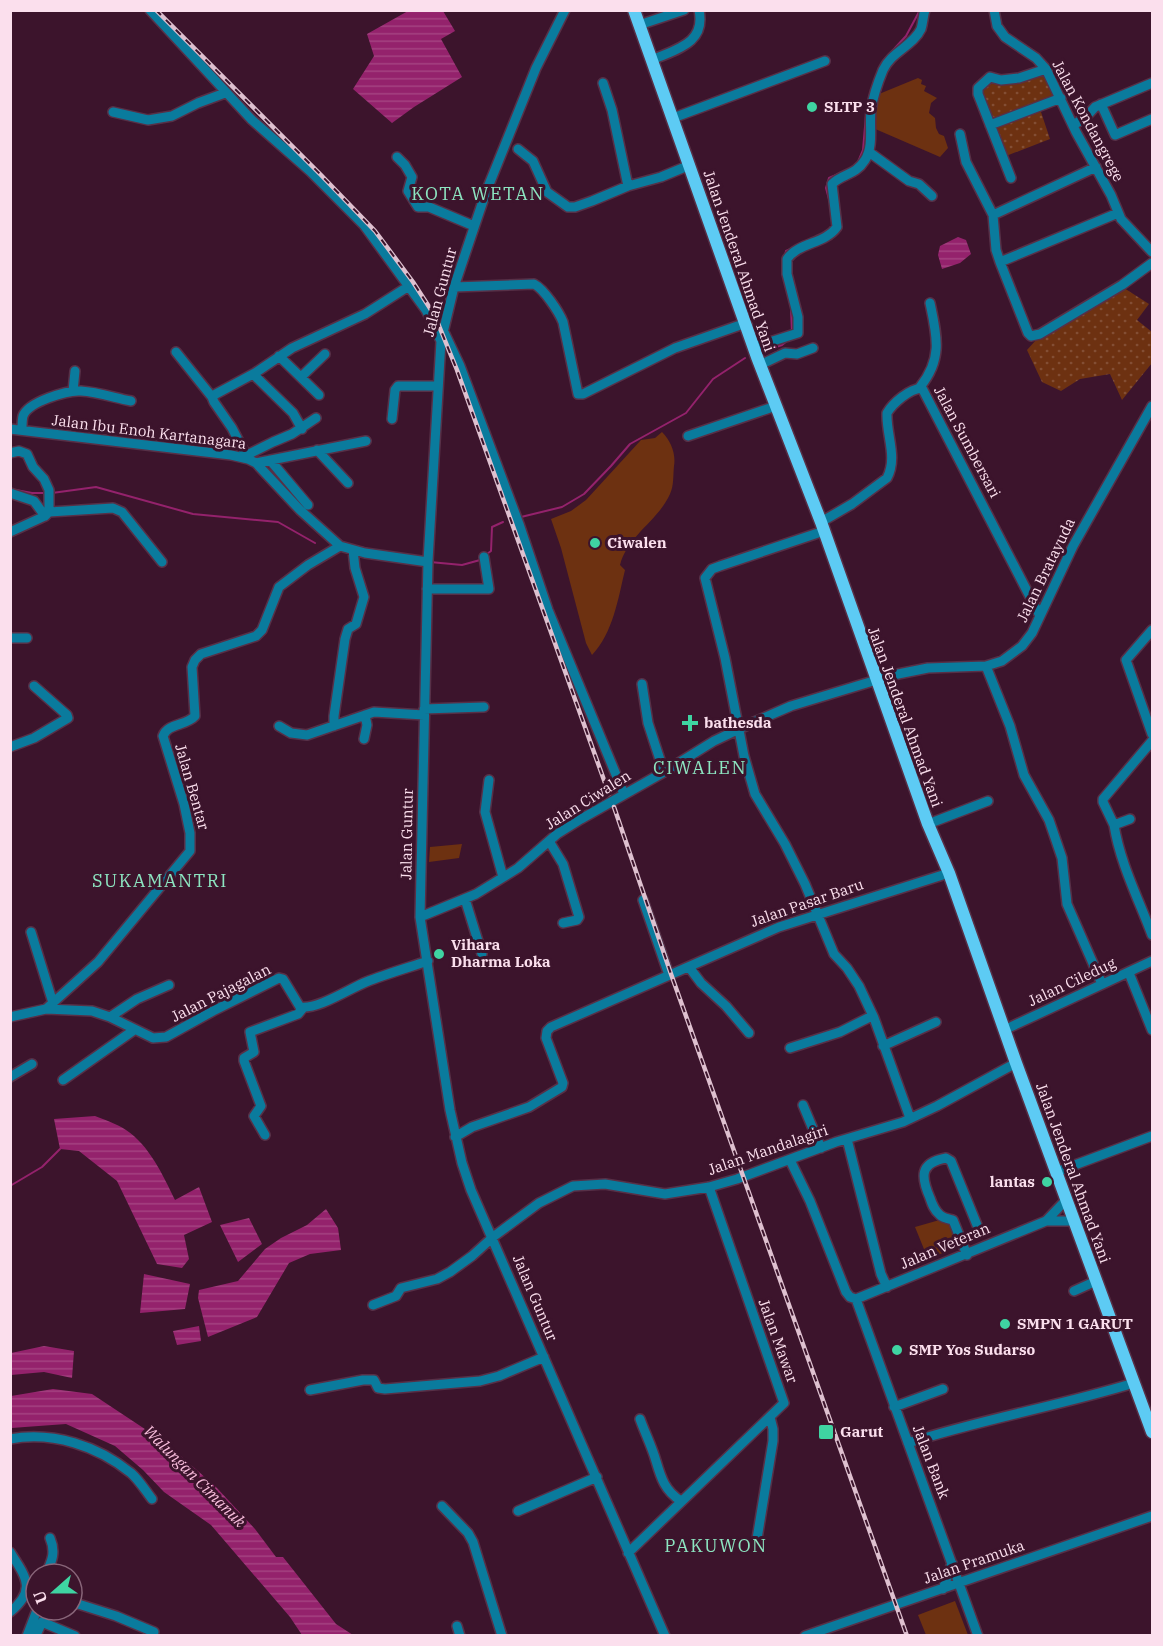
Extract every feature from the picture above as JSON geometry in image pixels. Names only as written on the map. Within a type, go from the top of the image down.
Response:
[{"type":"main road","name":"Jalan Jenderal Ahmad Yani","points":[[634,10],[927,824],[950,873],[1004,1030],[1152,1432]]},
{"type":"street","points":[[150,10],[225,93],[255,123],[310,171],[364,225],[426,310],[441,341]]},
{"type":"street","name":"Jalan Guntur","points":[[565,10],[536,68],[513,146],[486,192],[454,288],[441,341],[428,550],[420,917],[455,1137],[471,1190],[665,1635]]},
{"type":"street","points":[[639,25],[684,10]]},
{"type":"street","points":[[652,60],[695,38],[702,23],[699,10]]},
{"type":"street","points":[[754,348],[798,333],[798,317],[787,274],[787,259],[798,249],[835,231],[838,224],[831,194],[832,184],[856,172],[864,163],[869,152],[871,111],[884,69],[918,33],[924,10]]},
{"type":"street","name":"Jalan Kondangrege","points":[[994,10],[996,26],[1005,37],[1036,58],[1046,69],[1118,213],[1126,226],[1152,252]]},
{"type":"street","points":[[673,118],[825,61]]},
{"type":"street","points":[[1011,178],[978,94],[981,83],[990,76],[1001,80],[1019,78],[1046,69]]},
{"type":"street","points":[[603,83],[612,110],[628,186]]},
{"type":"street","points":[[1073,125],[1101,104],[1152,83]]},
{"type":"street","points":[[113,112],[147,120],[172,116],[225,93]]},
{"type":"street","points":[[990,125],[1061,98]]},
{"type":"street","points":[[1101,104],[1115,135],[1152,119]]},
{"type":"street","points":[[960,134],[966,162],[993,215],[996,250],[1000,262],[1026,330],[1031,336],[1040,334],[1122,285],[1152,263]]},
{"type":"street","points":[[513,146],[533,161],[547,192],[568,207],[592,201],[690,165]]},
{"type":"street","points":[[869,152],[909,181],[919,184],[932,196]]},
{"type":"street","points":[[398,157],[412,177],[408,191],[415,205],[420,208],[429,207],[474,226]]},
{"type":"street","points":[[993,215],[1096,166]]},
{"type":"street","points":[[1000,262],[1118,213]]},
{"type":"street","points":[[454,288],[537,285],[560,314],[576,391],[581,395],[675,348],[746,323]]},
{"type":"street","points":[[212,398],[310,338],[365,314],[409,286]]},
{"type":"street","points":[[920,387],[933,368],[937,351],[930,303]]},
{"type":"street","points":[[443,329],[460,366],[515,513],[548,610],[624,794]]},
{"type":"street","points":[[760,364],[787,353],[797,354],[813,348]]},
{"type":"street","points":[[176,352],[212,398],[250,459]]},
{"type":"street","points":[[301,377],[325,354]]},
{"type":"street","points":[[279,356],[319,395]]},
{"type":"street","points":[[73,391],[75,371]]},
{"type":"street","points":[[253,374],[293,413],[302,429]]},
{"type":"street","points":[[392,419],[395,390],[398,386],[410,384],[438,386]]},
{"type":"street","name":"Jalan Sumbersari","points":[[822,527],[887,478],[890,473],[891,450],[887,413],[908,393],[920,387],[1040,616]]},
{"type":"street","points":[[22,430],[23,415],[30,408],[73,391],[85,391],[132,401]]},
{"type":"street","points":[[688,436],[776,406]]},
{"type":"street","name":"Jalan Bratayuda","points":[[877,680],[928,668],[986,666],[1002,661],[1022,646],[1040,616],[1073,546],[1152,406]]},
{"type":"street","points":[[250,459],[302,429],[316,418]]},
{"type":"street","name":"Jalan Ibu Enoh Kartanagara","points":[[10,429],[250,459],[300,510],[340,546],[428,562]]},
{"type":"street","points":[[250,459],[270,460],[366,441]]},
{"type":"street","points":[[317,450],[348,483]]},
{"type":"street","points":[[10,453],[19,451],[27,454],[33,467],[44,479],[49,494],[47,514]]},
{"type":"street","points":[[270,460],[308,505]]},
{"type":"street","points":[[10,493],[34,501],[47,514]]},
{"type":"street","points":[[10,532],[47,514],[113,508],[122,512],[162,562]]},
{"type":"street","points":[[822,527],[712,569],[705,578],[755,795],[785,844],[834,954],[847,968],[859,987],[910,1118]]},
{"type":"street","name":"Jalan Bentar","points":[[49,1006],[98,962],[190,851],[190,833],[184,804],[163,736],[168,728],[191,720],[195,716],[192,667],[195,660],[201,654],[256,636],[262,630],[279,587],[308,565],[340,546]]},
{"type":"street","points":[[334,726],[345,639],[348,629],[356,624],[364,597],[352,550]]},
{"type":"street","points":[[427,589],[489,589],[484,557]]},
{"type":"street","points":[[1152,630],[1126,660],[1152,734]]},
{"type":"street","points":[[10,638],[27,638]]},
{"type":"street","points":[[986,666],[1010,726],[1024,775],[1049,820],[1062,858],[1068,904],[1102,984]]},
{"type":"street","name":"Jalan Ciwalen","points":[[420,917],[465,899],[503,877],[581,819],[714,741],[791,706],[877,680]]},
{"type":"street","points":[[642,684],[648,723],[664,772]]},
{"type":"street","points":[[10,747],[34,738],[68,718],[34,686]]},
{"type":"street","points":[[279,726],[291,733],[307,735],[380,711],[424,712],[484,707]]},
{"type":"street","points":[[364,739],[367,725],[365,715]]},
{"type":"street","points":[[1152,741],[1102,802],[1114,825],[1125,866],[1152,935]]},
{"type":"street","points":[[489,780],[485,812],[503,877]]},
{"type":"street","points":[[927,824],[988,801]]},
{"type":"street","points":[[1114,825],[1130,819]]},
{"type":"street","points":[[549,841],[563,864],[579,917],[563,923]]},
{"type":"street","name":"Jalan Pasar Baru","points":[[455,1137],[472,1127],[529,1107],[562,1087],[563,1083],[546,1038],[547,1031],[551,1027],[779,927],[950,873]]},
{"type":"street","points":[[465,899],[482,954]]},
{"type":"street","points":[[643,900],[669,975]]},
{"type":"street","points":[[31,932],[49,1006]]},
{"type":"street","points":[[265,1135],[254,1116],[261,1106],[244,1061],[244,1058],[255,1050],[250,1032],[298,1014],[303,1008],[316,1005],[365,982],[428,961]]},
{"type":"street","name":"Jalan Ciledug","points":[[1004,1030],[1152,961]]},
{"type":"street","points":[[689,967],[749,1033]]},
{"type":"street","points":[[1129,973],[1152,1030]]},
{"type":"street","name":"Jalan Pajagalan","points":[[10,1017],[49,1006],[92,1011],[153,1038],[166,1037],[281,977],[300,1007],[303,1008]]},
{"type":"street","points":[[110,1017],[137,999],[169,985]]},
{"type":"street","points":[[790,1047],[840,1032],[872,1016]]},
{"type":"street","points":[[883,1046],[936,1022]]},
{"type":"street","points":[[63,1080],[134,1030]]},
{"type":"street","name":"Jalan Mandalagiri","points":[[374,1305],[396,1296],[401,1288],[437,1279],[461,1265],[493,1236],[539,1203],[573,1186],[605,1184],[665,1194],[709,1187],[910,1118],[1016,1063]]},
{"type":"street","points":[[10,1077],[32,1064]]},
{"type":"street","points":[[803,1105],[821,1148]]},
{"type":"street","points":[[1056,1172],[1152,1137]]},
{"type":"street","points":[[847,1139],[881,1274],[887,1287]]},
{"type":"street","points":[[972,1212],[953,1220],[940,1215],[934,1209],[924,1185],[925,1168],[938,1159],[948,1158],[955,1167],[977,1225]]},
{"type":"street","name":"Jalan Bank","points":[[790,1160],[810,1201],[846,1292],[850,1297],[856,1299],[978,1635]]},
{"type":"street","name":"Jalan Mawar","points":[[628,1554],[784,1403],[709,1187]]},
{"type":"street","name":"Jalan Veteran","points":[[856,1299],[1046,1221],[1066,1200]]},
{"type":"street","points":[[953,1220],[967,1255]]},
{"type":"street","name":"Jalan Veteran","points":[[1046,1221],[1074,1221]]},
{"type":"street","points":[[1074,1291],[1096,1281]]},
{"type":"street","points":[[310,1390],[363,1380],[374,1380],[378,1389],[480,1381],[499,1376],[544,1357]]},
{"type":"street","points":[[908,1443],[1134,1383]]},
{"type":"street","points":[[894,1407],[943,1389]]},
{"type":"street","points":[[756,1545],[773,1441],[770,1417]]},
{"type":"street","points":[[640,1419],[657,1463],[658,1472],[670,1494],[681,1501]]},
{"type":"street","points":[[10,1439],[58,1438],[99,1452],[132,1474],[152,1498]]},
{"type":"street","points":[[518,1511],[597,1477]]},
{"type":"street","points":[[442,1506],[468,1533],[473,1542],[502,1635]]},
{"type":"street","name":"Jalan Pramuka","points":[[805,1635],[1152,1516]]},
{"type":"street","points":[[50,1538],[54,1547],[51,1562]]},
{"type":"street","points":[[10,1552],[28,1586],[20,1603],[10,1612]]},
{"type":"street","points":[[943,1589],[952,1563]]},
{"type":"street","points":[[84,1606],[154,1632]]},
{"type":"street","points":[[32,1635],[42,1622],[75,1635]]},
{"type":"street","points":[[457,1626],[460,1635]]},
{"type":"shaded area","points":[[1044,73],[1057,99],[1040,109],[1050,139],[1006,156],[981,93],[985,85],[992,80]]},
{"type":"shaded area","points":[[918,78],[922,80],[921,84],[926,86],[924,91],[937,98],[931,103],[929,113],[935,118],[936,128],[939,134],[944,136],[948,148],[940,157],[873,128],[879,94]]},
{"type":"shaded area","points":[[1124,288],[1149,304],[1137,320],[1152,332],[1152,363],[1122,400],[1110,374],[1080,379],[1061,391],[1042,382],[1027,350],[1037,339]]},
{"type":"shaded area","name":"Ciwalen","points":[[662,432],[670,444],[674,457],[671,491],[665,504],[636,536],[624,554],[620,565],[625,570],[614,615],[605,637],[592,655],[586,643],[551,519],[571,511],[586,500],[641,440],[655,438]]},
{"type":"shaded area","points":[[462,844],[459,858],[429,862],[430,847]]},
{"type":"shaded area","points":[[943,1219],[951,1224],[960,1246],[928,1259],[915,1227]]},
{"type":"shaded area","points":[[955,1601],[968,1635],[926,1635],[918,1615]]},
{"type":"water","points":[[408,11],[443,11],[455,31],[441,39],[462,77],[392,123],[353,89],[374,56],[367,34]]},
{"type":"water","points":[[958,237],[966,240],[971,254],[960,263],[942,269],[938,255],[940,246]]},
{"type":"water","points":[[95,1116],[122,1128],[142,1144],[155,1161],[175,1200],[199,1187],[212,1222],[184,1235],[189,1259],[182,1268],[157,1264],[117,1181],[79,1151],[60,1149],[54,1119]]},
{"type":"water","points":[[326,1209],[338,1228],[341,1250],[310,1254],[289,1263],[257,1317],[208,1337],[198,1298],[199,1290],[238,1281],[265,1249],[307,1225]]},
{"type":"water","points":[[249,1218],[262,1244],[238,1262],[220,1225]]},
{"type":"water","points":[[144,1274],[190,1284],[185,1309],[140,1313]]},
{"type":"water","points":[[199,1326],[201,1341],[177,1345],[173,1331]]},
{"type":"water","points":[[44,1346],[74,1351],[72,1378],[44,1372],[11,1375],[11,1353]]},
{"type":"water","name":"Walungan Cimanuk","points":[[53,1389],[92,1394],[166,1443],[216,1487],[255,1529],[276,1557],[283,1557],[336,1624],[353,1635],[302,1635],[290,1617],[211,1525],[164,1492],[115,1446],[66,1424],[11,1428],[11,1396]]},
{"type":"waterway","points":[[883,61],[906,36],[920,10]]},
{"type":"waterway","points":[[869,97],[875,80]]},
{"type":"waterway","points":[[858,162],[863,150],[866,115]]},
{"type":"waterway","points":[[830,203],[826,188],[829,178],[843,172]]},
{"type":"waterway","points":[[785,256],[786,251],[793,248]]},
{"type":"waterway","points":[[791,309],[792,333]]},
{"type":"waterway","points":[[767,350],[782,345],[788,340]]},
{"type":"waterway","points":[[521,517],[562,507],[584,494],[630,444],[686,413],[713,379],[745,358]]},
{"type":"waterway","points":[[52,493],[96,487],[193,514],[278,522],[315,543]]},
{"type":"waterway","points":[[16,490],[46,493]]},
{"type":"waterway","points":[[487,554],[491,551],[492,527],[503,522]]},
{"type":"waterway","points":[[360,547],[372,550]]},
{"type":"waterway","points":[[430,562],[462,565],[480,560]]},
{"type":"waterway","points":[[10,1186],[42,1167],[60,1149]]},
{"type":"railway","points":[[156,10],[375,231],[435,316],[457,370],[609,794]]},
{"type":"railway","points":[[614,807],[671,974],[907,1636]]},
{"type":"place","name":"SLTP 3","points":[[812,107]]},
{"type":"place","name":"Ciwalen","points":[[595,543]]},
{"type":"place","name":"bathesda","points":[[690,723]]},
{"type":"place","name":"Vihara Dharma Loka","points":[[439,954]]},
{"type":"place","name":"lantas","points":[[1047,1182]]},
{"type":"place","name":"SMPN 1 GARUT","points":[[1005,1324]]},
{"type":"place","name":"SMP Yos Sudarso","points":[[897,1350]]},
{"type":"place","name":"Garut","points":[[826,1432]]},
{"type":"district","name":"KOTA WETAN","points":[[478,194]]},
{"type":"district","name":"CIWALEN","points":[[700,768]]},
{"type":"district","name":"SUKAMANTRI","points":[[160,881]]},
{"type":"district","name":"PAKUWON","points":[[716,1546]]}]
